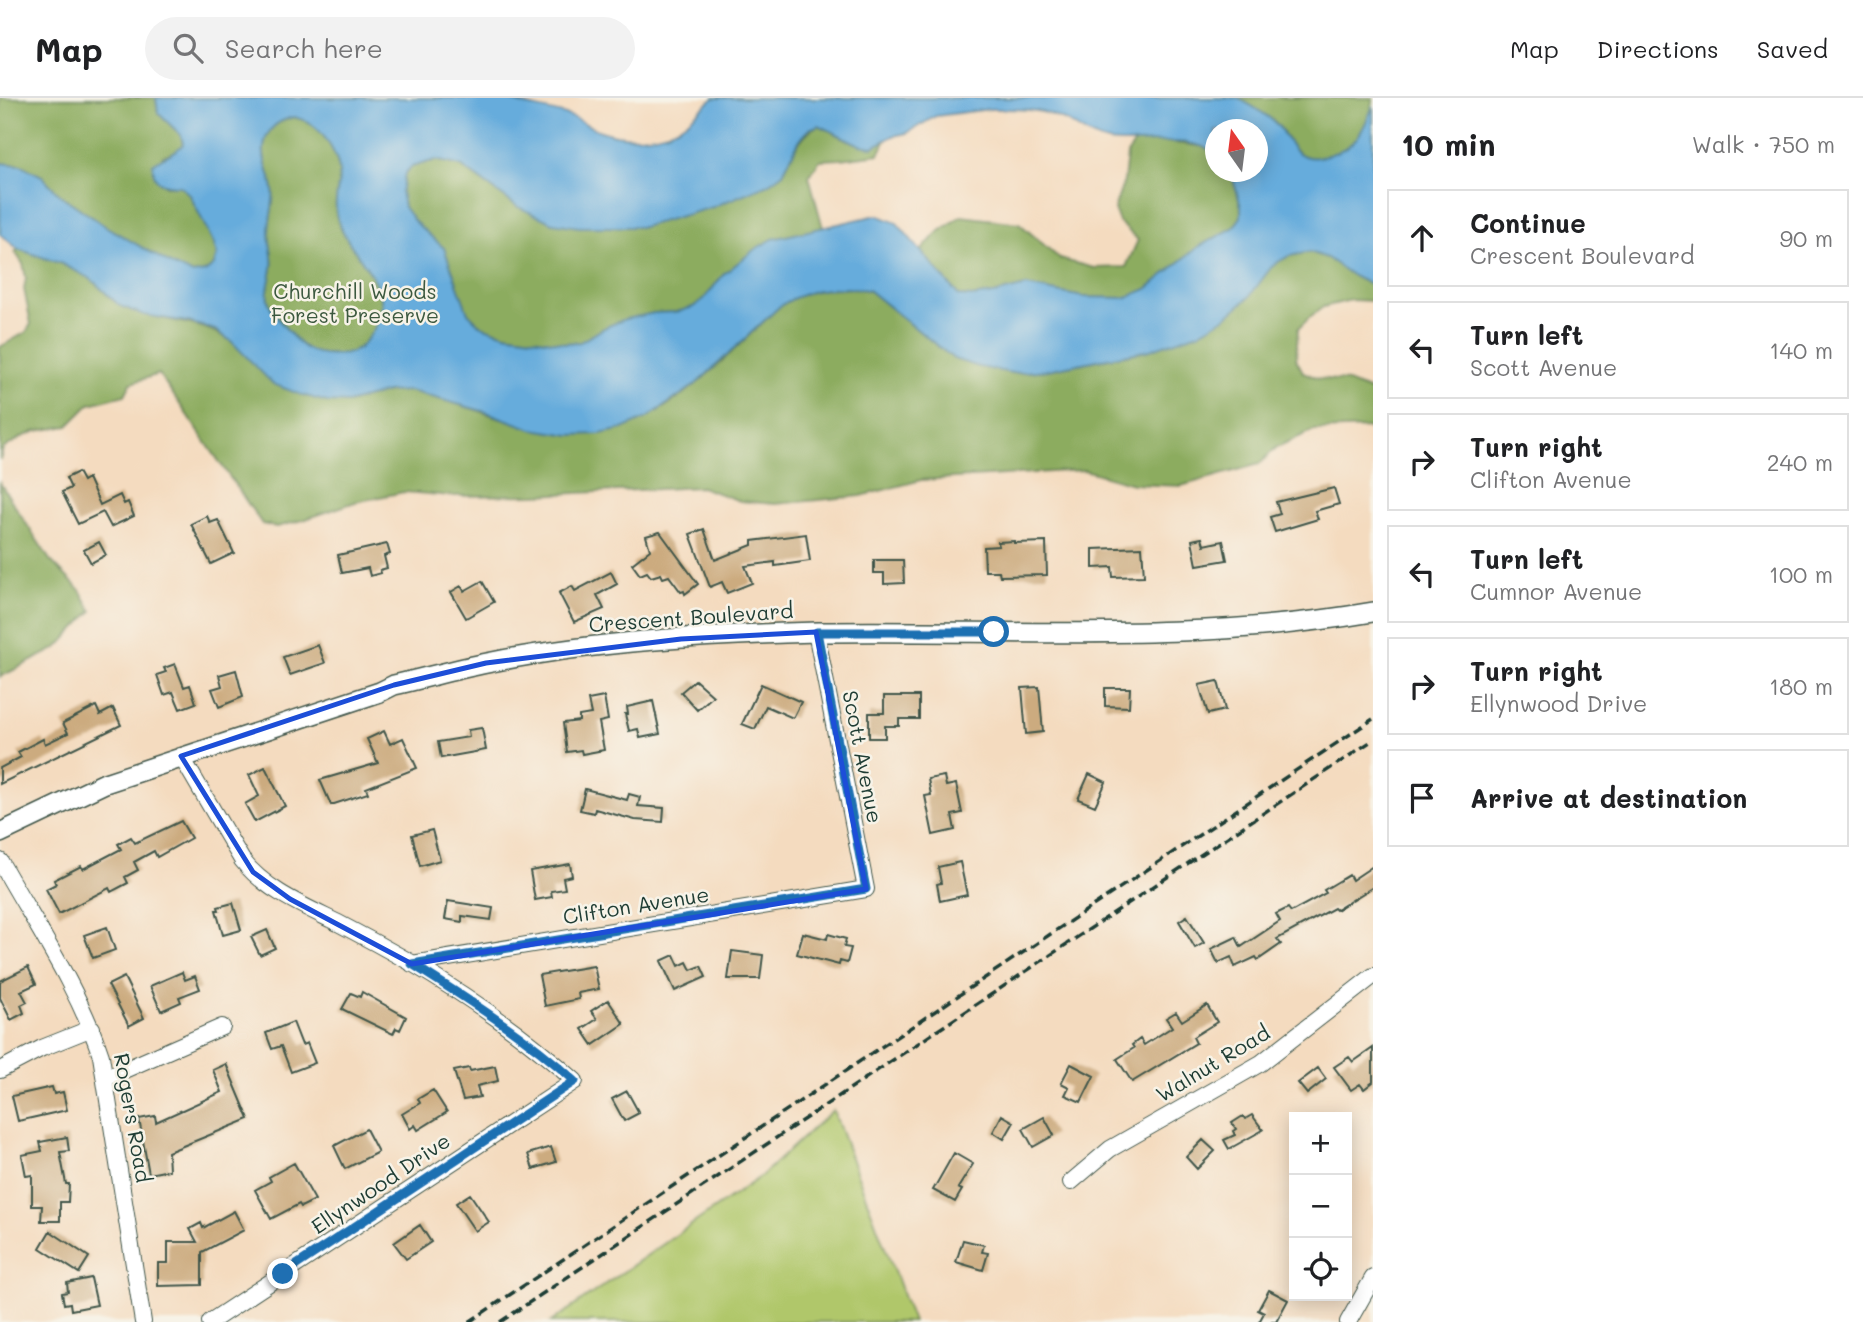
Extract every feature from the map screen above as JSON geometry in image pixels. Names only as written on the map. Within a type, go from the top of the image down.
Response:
[{"type":"street","name":"Crescent Boulevard","points":[[0,833],[105,783],[181,756],[380,692],[394,685],[486,663],[632,641],[817,632],[1209,630],[1284,624],[1373,612]]},
{"type":"street","name":"Scott Avenue","points":[[817,632],[866,889]]},
{"type":"street","points":[[181,756],[242,860],[253,872],[290,899],[412,964]]},
{"type":"street","name":"Rogers Road","points":[[0,861],[92,1028],[106,1078],[143,1322]]},
{"type":"street","name":"Clifton Avenue","points":[[412,964],[866,889]]},
{"type":"street","name":"Ellynwood Drive","points":[[210,1322],[575,1081],[501,1022],[412,964]]},
{"type":"street","name":"Walnut Road","points":[[1071,1182],[1110,1149],[1261,1063],[1373,976]]},
{"type":"street","points":[[106,1078],[222,1027]]},
{"type":"street","points":[[0,1070],[42,1048],[92,1028]]},
{"type":"street","points":[[1348,1322],[1373,1278]]},
{"type":"highlighted area","points":[[816,632],[866,889],[412,964],[290,899],[253,872],[181,756],[394,685],[486,663],[681,639]]},
{"type":"green space","points":[[0,98],[156,98],[158,113],[181,135],[183,145],[178,151],[162,156],[165,186],[180,186],[190,195],[214,244],[217,255],[214,265],[205,272],[193,274],[174,266],[105,226],[60,195],[42,176],[21,165],[0,163]]},
{"type":"green space","points":[[1238,98],[1373,98],[1368,121],[1354,142],[1333,155],[1316,158],[1308,157],[1294,149],[1275,122]]},
{"type":"green space","name":"Churchill Woods Forest Preserve","points":[[295,117],[316,127],[335,155],[339,170],[336,203],[338,219],[345,236],[381,294],[382,309],[377,326],[363,345],[344,354],[320,353],[307,349],[279,319],[268,300],[272,263],[269,231],[273,194],[264,147],[267,135],[274,126]]},
{"type":"green space","points":[[819,125],[860,144],[877,144],[886,140],[879,154],[820,160],[809,176],[823,228],[773,239],[724,274],[704,299],[693,307],[677,312],[654,313],[606,327],[580,342],[565,343],[505,334],[481,326],[468,313],[444,248],[415,223],[404,207],[401,192],[405,174],[411,167],[436,160],[461,166],[518,207],[783,173],[801,139]]},
{"type":"green space","points":[[1159,141],[1205,147],[1205,182],[1234,182],[1241,206],[1241,217],[1233,228],[1198,247],[1147,289],[1125,298],[1083,297],[1026,286],[994,294],[959,296],[921,251],[936,234],[961,216],[1019,223],[1060,259],[1094,268],[1126,267],[1138,240],[1119,222],[1114,209],[1124,181],[1127,154],[1135,143]]},
{"type":"green space","points":[[18,249],[75,270],[92,280],[120,306],[138,313],[205,328],[347,403],[386,393],[410,391],[521,424],[570,434],[620,429],[665,407],[683,395],[780,306],[811,292],[833,288],[868,290],[954,359],[1012,373],[1047,370],[1150,350],[1248,298],[1273,264],[1289,256],[1310,252],[1328,258],[1373,286],[1373,301],[1351,300],[1323,307],[1298,329],[1296,359],[1303,372],[1318,378],[1345,381],[1373,392],[1373,428],[1314,430],[1277,447],[1259,464],[1181,486],[1133,484],[1084,470],[921,480],[861,496],[775,504],[740,501],[701,487],[535,495],[453,496],[404,492],[355,502],[277,527],[262,524],[159,374],[131,383],[125,395],[90,404],[68,426],[37,431],[22,437],[3,449],[0,460],[0,347],[26,332],[31,324],[24,289],[26,278],[23,264],[15,252]]},
{"type":"green space","points":[[0,483],[50,560],[80,590],[92,611],[57,648],[0,677]]},
{"type":"green space","points":[[833,1110],[913,1322],[551,1322],[760,1177]]},
{"type":"water","points":[[156,98],[504,98],[572,117],[601,131],[633,137],[655,135],[676,128],[714,98],[1238,98],[1274,122],[1297,152],[1316,158],[1352,143],[1362,131],[1373,106],[1373,286],[1327,258],[1310,252],[1289,256],[1273,265],[1248,298],[1226,317],[1198,333],[1150,350],[1047,370],[1012,373],[954,359],[868,290],[845,288],[811,292],[780,306],[695,385],[647,418],[623,429],[600,434],[570,435],[532,429],[486,412],[410,391],[387,392],[347,403],[327,402],[299,394],[273,384],[231,341],[215,330],[188,322],[144,315],[120,306],[91,279],[62,264],[18,249],[0,234],[0,163],[21,165],[42,176],[60,195],[105,226],[174,266],[193,274],[205,272],[214,265],[217,255],[190,195],[180,186],[160,182],[153,170],[153,164],[183,144],[181,135],[158,113]],"holes":[[[990,109],[1047,113],[1108,142],[1178,142],[1205,148],[1205,119],[1268,119],[1268,182],[1234,182],[1241,206],[1241,217],[1233,228],[1198,247],[1147,289],[1125,298],[1083,297],[1026,286],[994,294],[959,296],[897,223],[877,215],[773,239],[755,249],[724,274],[704,299],[693,307],[677,312],[625,319],[580,342],[565,343],[505,334],[481,326],[468,313],[444,248],[415,222],[404,207],[401,192],[405,174],[411,167],[436,160],[461,166],[518,207],[553,223],[579,227],[643,227],[713,207],[768,184],[783,173],[800,139],[809,129],[819,125],[860,145],[873,147],[893,136],[907,133],[936,116]],[[295,117],[316,127],[335,155],[339,170],[336,203],[338,219],[345,236],[380,294],[381,309],[376,326],[362,345],[344,354],[320,353],[307,349],[279,319],[268,300],[272,263],[269,231],[273,194],[264,158],[265,141],[270,130],[283,120]]]},
{"type":"building","points":[[78,472],[83,481],[88,478],[100,505],[120,495],[124,504],[128,502],[134,516],[111,527],[103,512],[78,524],[62,492],[71,488],[66,478]]},
{"type":"building","points":[[1334,488],[1339,504],[1315,511],[1318,519],[1275,532],[1270,517],[1280,514],[1276,502]]},
{"type":"building","points":[[207,516],[210,523],[218,520],[234,553],[211,564],[191,524]]},
{"type":"building","points":[[704,529],[715,560],[752,545],[752,541],[806,534],[810,561],[775,566],[775,562],[745,566],[752,583],[727,593],[722,582],[710,587],[690,534]]},
{"type":"building","points":[[660,532],[698,584],[685,594],[669,576],[663,578],[661,574],[651,577],[647,572],[640,575],[632,564],[650,550],[646,536]]},
{"type":"building","points":[[1202,538],[1204,545],[1223,541],[1227,560],[1197,565],[1192,540]]},
{"type":"building","points":[[99,542],[106,555],[91,563],[84,550]]},
{"type":"building","points":[[998,542],[1046,542],[1047,575],[1000,576],[999,571],[985,571],[984,547],[999,546]]},
{"type":"building","points":[[387,544],[390,554],[384,556],[387,568],[380,570],[381,573],[370,576],[368,568],[342,573],[338,555]]},
{"type":"building","points":[[1142,547],[1144,576],[1113,577],[1112,567],[1093,568],[1093,549]]},
{"type":"building","points":[[874,560],[903,560],[904,583],[884,584],[884,573],[874,573]]},
{"type":"building","points":[[611,572],[617,584],[597,595],[604,609],[574,622],[559,593],[572,586],[575,591]]},
{"type":"building","points":[[482,581],[494,602],[466,618],[451,592],[461,586],[464,591]]},
{"type":"building","points":[[318,645],[325,663],[290,675],[283,657]]},
{"type":"building","points":[[175,664],[184,687],[190,685],[196,703],[180,709],[173,692],[164,695],[157,675],[166,672],[164,668]]},
{"type":"building","points":[[236,670],[243,697],[219,707],[212,689],[222,686],[219,675]]},
{"type":"building","points":[[695,680],[713,696],[697,710],[681,692]]},
{"type":"building","points":[[1218,681],[1225,710],[1208,714],[1199,685]]},
{"type":"building","points":[[761,684],[801,702],[793,718],[766,706],[755,729],[742,724]]},
{"type":"building","points":[[1039,687],[1043,732],[1026,734],[1022,688]]},
{"type":"building","points":[[1105,688],[1130,688],[1129,707],[1105,706]]},
{"type":"building","points":[[884,696],[919,696],[919,719],[899,719],[899,726],[885,726],[885,738],[869,738],[869,713],[884,713]]},
{"type":"building","points":[[604,697],[608,720],[599,722],[604,750],[582,754],[581,750],[567,752],[563,723],[579,721],[579,716],[591,714],[588,700]]},
{"type":"building","points":[[653,701],[660,734],[640,738],[638,729],[629,731],[625,714],[628,714],[627,707]]},
{"type":"building","points":[[96,706],[100,715],[113,708],[121,725],[0,784],[0,768],[21,757],[18,752],[43,739],[45,744],[68,733],[63,723]]},
{"type":"building","points":[[482,728],[486,750],[441,758],[438,742],[469,737],[468,730]]},
{"type":"building","points":[[384,731],[390,744],[403,738],[417,768],[366,788],[368,793],[331,805],[320,780],[378,763],[367,739]]},
{"type":"building","points":[[265,767],[285,806],[255,822],[245,804],[259,796],[249,775]]},
{"type":"building","points":[[1089,774],[1106,782],[1095,806],[1078,799]]},
{"type":"building","points":[[944,776],[946,786],[956,784],[962,813],[952,815],[955,830],[933,835],[925,796],[931,795],[928,779]]},
{"type":"building","points":[[585,789],[627,800],[629,794],[640,797],[638,806],[664,808],[663,822],[635,820],[595,809],[594,813],[580,810]]},
{"type":"building","points":[[181,821],[191,838],[157,857],[154,851],[134,862],[138,870],[125,877],[128,883],[111,892],[109,888],[59,914],[46,889],[56,884],[54,880],[81,866],[83,869],[121,849],[118,844],[131,837],[135,843]]},
{"type":"building","points":[[432,830],[440,860],[420,866],[412,835]]},
{"type":"building","points":[[960,862],[967,895],[940,901],[938,867]]},
{"type":"building","points":[[570,864],[572,876],[563,878],[565,889],[551,891],[552,897],[535,900],[530,871]]},
{"type":"building","points":[[1373,866],[1373,887],[1336,910],[1334,908],[1277,939],[1281,944],[1258,960],[1256,957],[1235,967],[1231,957],[1218,963],[1211,949],[1236,937],[1241,947],[1280,921],[1276,914],[1288,908],[1291,912],[1326,893],[1324,890],[1349,875],[1352,880]]},
{"type":"building","points":[[448,901],[493,908],[491,920],[462,916],[462,922],[445,919]]},
{"type":"building","points":[[233,903],[241,930],[223,935],[216,910]]},
{"type":"building","points":[[1187,916],[1204,943],[1195,948],[1179,921]]},
{"type":"building","points":[[107,927],[115,950],[93,958],[84,935]]},
{"type":"building","points":[[267,930],[275,948],[260,955],[251,937]]},
{"type":"building","points":[[803,933],[827,939],[828,934],[846,939],[844,947],[851,948],[847,963],[840,961],[839,965],[797,954]]},
{"type":"building","points":[[732,951],[763,955],[760,979],[728,979]]},
{"type":"building","points":[[674,955],[679,966],[687,962],[691,970],[701,966],[706,977],[675,991],[661,961]]},
{"type":"building","points":[[594,966],[599,989],[578,993],[579,999],[545,1006],[539,975]]},
{"type":"building","points":[[28,967],[36,984],[21,991],[27,1002],[21,1005],[24,1013],[11,1020],[0,998],[0,981]]},
{"type":"building","points":[[182,972],[185,980],[195,976],[200,989],[179,997],[181,1002],[161,1011],[150,986]]},
{"type":"building","points":[[124,977],[144,1018],[129,1026],[108,985]]},
{"type":"building","points":[[362,992],[406,1017],[400,1030],[396,1028],[393,1034],[342,1009],[351,993],[360,997]]},
{"type":"building","points":[[608,1000],[624,1024],[593,1045],[582,1029],[597,1019],[591,1011]]},
{"type":"building","points":[[1207,1005],[1217,1022],[1193,1037],[1196,1043],[1132,1082],[1117,1059],[1134,1048],[1132,1045],[1140,1039],[1144,1045],[1172,1027],[1166,1018],[1176,1012],[1182,1021]]},
{"type":"building","points":[[293,1022],[302,1045],[307,1043],[315,1063],[291,1072],[281,1046],[272,1049],[266,1033]]},
{"type":"building","points":[[1373,1048],[1373,1082],[1364,1089],[1360,1084],[1351,1090],[1334,1067],[1349,1057],[1353,1062]]},
{"type":"building","points":[[226,1064],[249,1119],[168,1152],[169,1170],[149,1174],[139,1119],[155,1116],[156,1122],[222,1092],[213,1070]]},
{"type":"building","points":[[1071,1064],[1094,1076],[1081,1102],[1065,1095],[1069,1087],[1061,1083]]},
{"type":"building","points":[[495,1066],[498,1081],[477,1086],[480,1097],[463,1100],[454,1071]]},
{"type":"building","points":[[1318,1068],[1326,1079],[1307,1094],[1298,1083]]},
{"type":"building","points":[[52,1087],[54,1094],[63,1092],[67,1110],[18,1121],[12,1096]]},
{"type":"building","points":[[433,1090],[447,1112],[418,1130],[415,1125],[410,1129],[402,1114],[420,1103],[418,1099]]},
{"type":"building","points":[[627,1091],[639,1113],[624,1121],[612,1099]]},
{"type":"building","points":[[1002,1115],[1014,1122],[1004,1139],[993,1132]]},
{"type":"building","points":[[1252,1115],[1263,1130],[1229,1149],[1224,1140],[1235,1135],[1233,1131],[1236,1129],[1232,1123],[1243,1116],[1245,1119]]},
{"type":"building","points":[[1044,1117],[1054,1135],[1033,1147],[1023,1129]]},
{"type":"building","points":[[366,1129],[378,1152],[345,1169],[334,1146]]},
{"type":"building","points":[[67,1137],[69,1151],[60,1152],[66,1184],[69,1184],[68,1202],[60,1202],[60,1221],[41,1221],[42,1206],[32,1206],[32,1175],[26,1176],[22,1155],[42,1151],[40,1142]]},
{"type":"building","points":[[1203,1140],[1215,1151],[1197,1169],[1186,1157]]},
{"type":"building","points":[[551,1147],[556,1162],[533,1169],[528,1154]]},
{"type":"building","points":[[954,1153],[973,1164],[958,1188],[962,1190],[955,1202],[933,1190]]},
{"type":"building","points":[[294,1163],[315,1200],[301,1207],[299,1204],[271,1219],[255,1190],[271,1181],[269,1177]]},
{"type":"building","points":[[470,1194],[489,1222],[475,1231],[456,1203]]},
{"type":"building","points":[[234,1211],[244,1230],[202,1252],[202,1285],[158,1286],[158,1263],[168,1263],[168,1242],[197,1242],[190,1229],[201,1223],[203,1228]]},
{"type":"building","points":[[420,1225],[431,1242],[406,1259],[394,1243]]},
{"type":"building","points":[[50,1231],[89,1257],[79,1273],[40,1248]]},
{"type":"building","points":[[963,1240],[984,1245],[982,1252],[988,1253],[983,1270],[956,1262]]},
{"type":"building","points":[[91,1278],[97,1305],[71,1310],[70,1303],[64,1304],[62,1293],[68,1292],[67,1283]]},
{"type":"building","points":[[1269,1290],[1288,1300],[1276,1322],[1259,1322],[1264,1313],[1258,1310]]},
{"type":"railway","points":[[469,1322],[1373,719]]},
{"type":"railway","points":[[500,1322],[1373,740]]},
{"type":"route","points":[[283,1274],[575,1081],[501,1022],[412,964],[866,889],[817,632],[994,632]]}]
